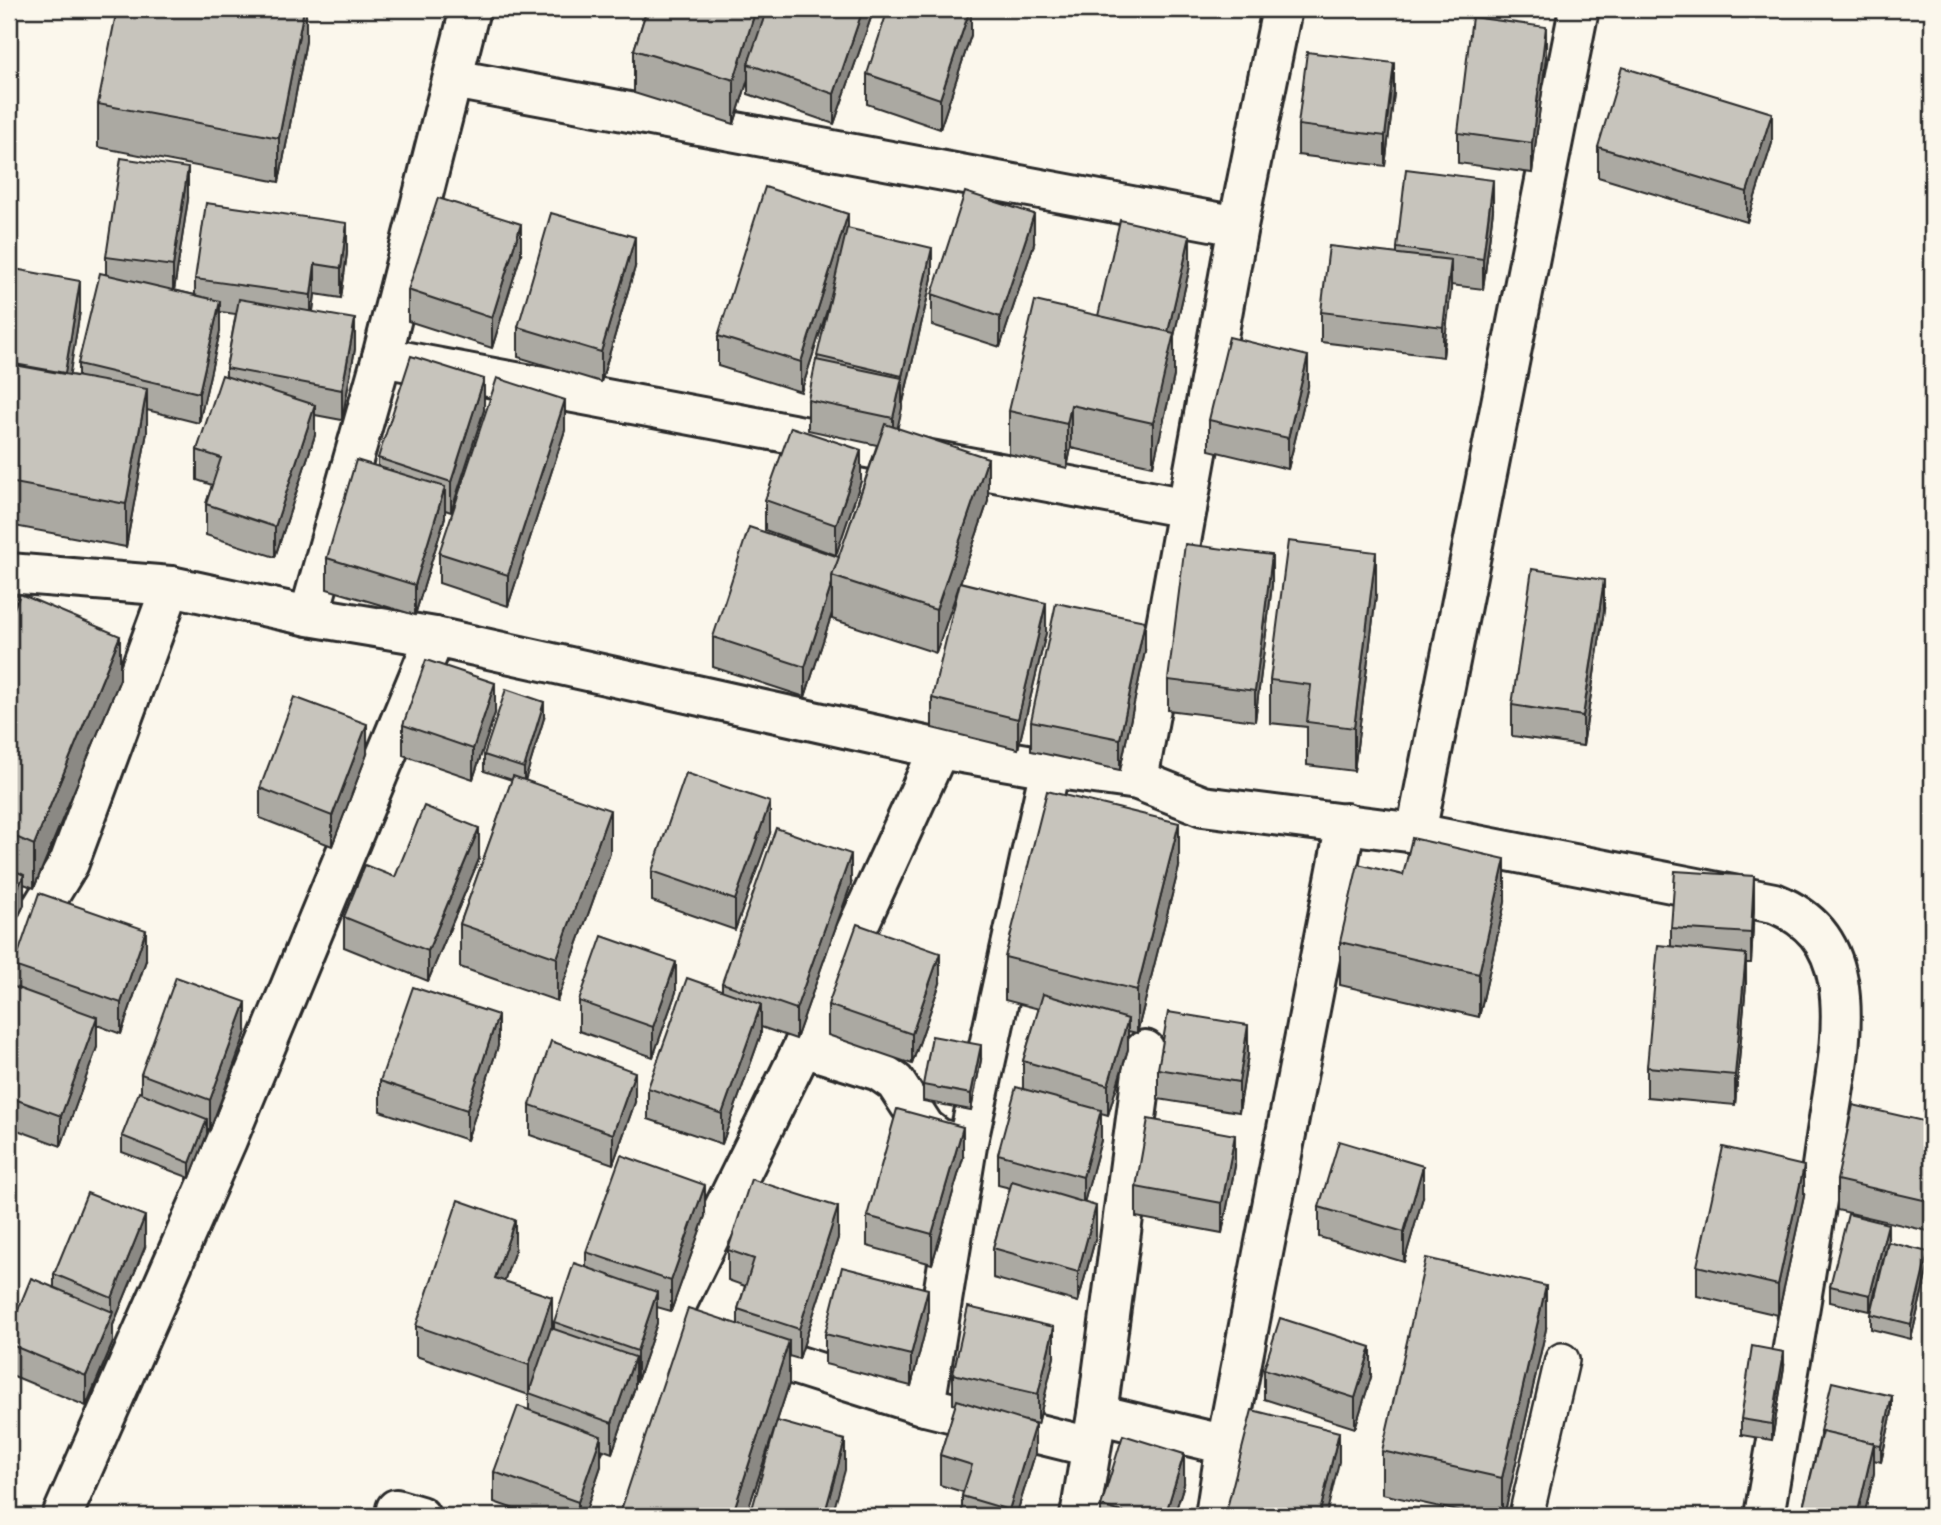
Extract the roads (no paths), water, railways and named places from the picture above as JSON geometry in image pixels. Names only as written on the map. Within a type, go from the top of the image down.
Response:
[{"type":"street","points":[[309,616],[382,357],[470,9]]},
{"type":"street","points":[[1138,780],[1238,226],[1282,9]]},
{"type":"street","points":[[1416,833],[1579,9]]},
{"type":"street","points":[[453,79],[1238,226]]},
{"type":"street","points":[[382,357],[1187,508]]},
{"type":"street","points":[[9,573],[171,586],[309,616],[435,637],[939,749],[1138,780],[1203,806],[1346,822],[1416,833],[1774,904],[1794,914],[1824,939],[1838,981],[1841,1024],[1812,1234],[1764,1516]]},
{"type":"street","points":[[9,968],[68,863],[171,586]]},
{"type":"street","points":[[62,1516],[233,1127],[435,637]]},
{"type":"street","points":[[602,1516],[667,1324],[803,1047],[939,749]]},
{"type":"street","points":[[925,1406],[967,1146],[1050,768]]},
{"type":"street","points":[[1215,1516],[1224,1455],[1346,822]]},
{"type":"street","points":[[803,1047],[879,1071],[895,1082],[925,1128],[938,1138],[967,1146]]},
{"type":"street","points":[[1080,1516],[1094,1431],[1145,1050]]},
{"type":"street","points":[[667,1324],[925,1406],[1094,1431],[1219,1443],[1225,1451],[1224,1455]]},
{"type":"lane","points":[[1525,1516],[1562,1360]]}]
